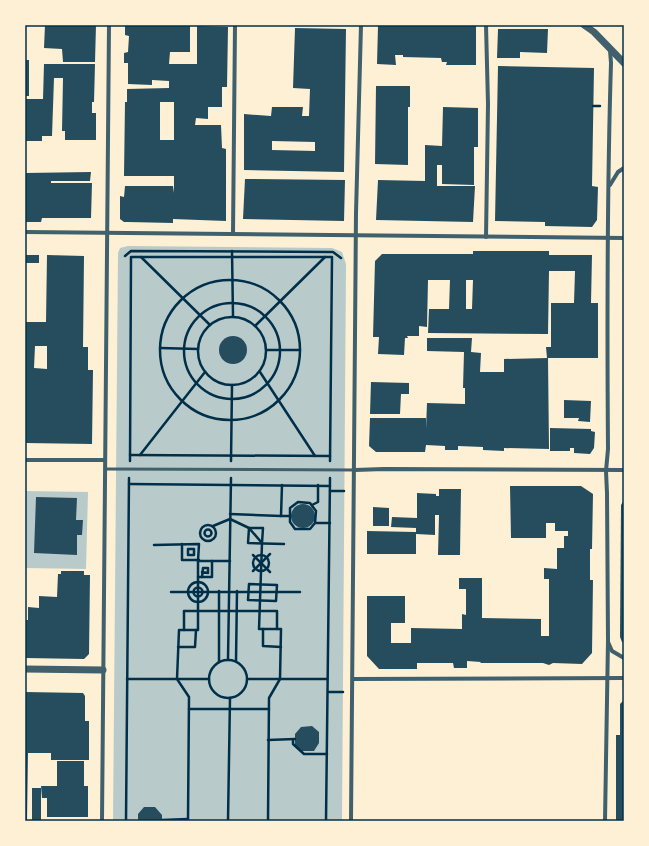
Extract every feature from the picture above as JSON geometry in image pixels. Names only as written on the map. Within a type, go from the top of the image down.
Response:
[{"type":"street","points":[[102,821],[109,25]]},
{"type":"street","points":[[233,234],[236,25]]},
{"type":"street","points":[[351,821],[356,236],[361,25]]},
{"type":"street","points":[[486,25],[488,104],[486,237]]},
{"type":"street","points":[[584,25],[594,32],[624,63]]},
{"type":"street","points":[[605,821],[606,678],[608,640],[606,471],[608,449],[607,238],[610,185],[610,49]]},
{"type":"street","points":[[610,185],[618,172],[624,168]]},
{"type":"street","points":[[25,232],[624,238]]},
{"type":"street","points":[[25,460],[105,460]]},
{"type":"street","points":[[355,470],[624,470]]},
{"type":"street","points":[[608,640],[612,651],[624,658]]},
{"type":"street","points":[[25,670],[103,670]]},
{"type":"street","points":[[353,679],[624,678]]},
{"type":"lane","points":[[105,469],[355,470]]},
{"type":"path","points":[[125,256],[131,251],[232,251],[333,252],[341,258]]},
{"type":"path","points":[[232,251],[233,316]]},
{"type":"path","points":[[126,821],[131,257],[332,257],[326,821]]},
{"type":"path","points":[[141,257],[210,325]]},
{"type":"path","points":[[255,326],[325,257]]},
{"type":"path","points":[[232,279],[254,283],[273,293],[288,309],[297,328],[300,350],[298,368],[290,386],[279,401],[265,411],[249,418],[232,420],[213,418],[197,412],[182,401],[170,386],[162,368],[160,348],[163,329],[171,312],[183,298],[198,287],[215,281],[232,279]]},
{"type":"path","points":[[232,303],[250,306],[259,311],[271,322],[279,342],[280,358],[268,384],[245,398],[232,399],[212,395],[196,383],[189,373],[185,361],[184,348],[189,330],[200,315],[216,306],[232,303]]},
{"type":"path","points":[[233,316],[249,320],[255,326],[262,332],[267,350],[264,365],[260,372],[247,382],[232,386],[214,380],[207,374],[202,367],[198,349],[204,331],[210,325],[217,320],[233,316]]},
{"type":"path","points":[[160,348],[198,349]]},
{"type":"path","points":[[267,350],[300,350]]},
{"type":"path","points":[[140,455],[205,372]]},
{"type":"path","points":[[260,372],[315,456]]},
{"type":"path","points":[[228,659],[232,386]]},
{"type":"path","points":[[130,455],[330,456]]},
{"type":"path","points":[[129,484],[330,486]]},
{"type":"path","points":[[281,516],[282,485]]},
{"type":"path","points":[[312,506],[318,502],[318,485]]},
{"type":"path","points":[[330,491],[344,492]]},
{"type":"path","points":[[298,502],[310,503],[316,511],[316,523],[310,529],[295,529],[290,522],[290,516],[290,508],[298,502]]},
{"type":"path","points":[[230,514],[290,516]]},
{"type":"path","points":[[212,540],[206,532],[204,526],[213,526],[230,518]]},
{"type":"path","points":[[230,518],[249,528],[262,543]]},
{"type":"path","points":[[316,523],[330,523]]},
{"type":"path","points":[[200,577],[198,552],[199,544],[209,525]]},
{"type":"path","points":[[213,526],[216,531],[216,536],[212,540],[204,540],[201,536],[206,532],[216,531]]},
{"type":"path","points":[[249,528],[248,543],[284,544]]},
{"type":"path","points":[[249,528],[263,528],[259,629],[281,629],[280,679],[269,698],[268,821]]},
{"type":"path","points":[[182,544],[182,560],[230,561]]},
{"type":"path","points":[[191,544],[191,549],[194,549],[194,552],[198,552]]},
{"type":"path","points":[[154,545],[199,544]]},
{"type":"path","points":[[191,549],[188,549],[188,555],[192,555]]},
{"type":"path","points":[[192,560],[192,555],[194,555],[194,552]]},
{"type":"path","points":[[253,571],[270,554]]},
{"type":"path","points":[[260,555],[267,557],[270,563],[267,569],[261,571],[255,568],[253,562],[254,556],[260,555]]},
{"type":"path","points":[[254,556],[270,572]]},
{"type":"path","points":[[200,577],[212,577],[206,561]]},
{"type":"path","points":[[202,572],[208,573],[212,561]]},
{"type":"path","points":[[178,647],[195,647],[196,630],[198,630],[198,582],[203,568],[209,568]]},
{"type":"path","points":[[188,592],[192,584],[198,582],[204,584],[208,591],[206,597],[198,602]]},
{"type":"path","points":[[249,584],[277,585],[276,601],[248,600],[249,592],[249,584]]},
{"type":"path","points":[[193,591],[198,587]]},
{"type":"path","points":[[198,587],[202,592]]},
{"type":"path","points":[[193,591],[195,595],[198,596]]},
{"type":"path","points":[[219,591],[219,662]]},
{"type":"path","points":[[236,661],[237,591]]},
{"type":"path","points":[[171,592],[300,592]]},
{"type":"path","points":[[188,592],[192,600],[198,602]]},
{"type":"path","points":[[198,596],[202,592]]},
{"type":"path","points":[[184,630],[184,611],[277,611],[277,629]]},
{"type":"path","points":[[263,629],[263,646],[281,646]]},
{"type":"path","points":[[162,820],[188,820],[190,697],[177,679],[178,647],[179,630],[196,630]]},
{"type":"path","points":[[228,659],[236,661],[245,668],[248,679],[247,685],[241,694],[230,698],[224,698],[213,691],[209,679],[212,669],[219,662],[228,659]]},
{"type":"path","points":[[127,679],[209,679]]},
{"type":"path","points":[[248,679],[328,679]]},
{"type":"path","points":[[328,692],[343,692]]},
{"type":"path","points":[[228,821],[230,698]]},
{"type":"path","points":[[190,709],[269,709]]},
{"type":"path","points":[[268,740],[294,740],[293,744],[304,754],[327,754]]},
{"type":"shaded area","points":[[128,246],[332,248],[342,252],[346,264],[342,821],[113,821],[118,253],[120,248]]},
{"type":"shaded area","points":[[25,491],[88,492],[86,569],[25,568]]},
{"type":"building","points":[[45,25],[96,25],[95,62],[63,62],[62,49],[44,48]]},
{"type":"building","points":[[125,25],[190,25],[190,52],[170,52],[169,64],[197,64],[197,26],[228,27],[227,87],[222,87],[222,107],[208,107],[208,119],[196,118],[195,125],[221,125],[222,148],[226,149],[226,221],[173,219],[173,223],[124,222],[120,219],[120,196],[124,197],[125,186],[173,186],[174,193],[174,176],[124,176],[125,102],[127,102],[127,89],[169,88],[169,81],[152,80],[152,85],[128,84],[128,63],[124,63],[124,53],[128,52],[129,36],[125,35]],"holes":[[[160,102],[174,102],[174,140],[160,140]]]},
{"type":"building","points":[[476,25],[476,65],[446,65],[447,62],[442,62],[441,58],[403,57],[403,55],[395,55],[396,65],[377,64],[378,26]]},
{"type":"building","points":[[295,28],[346,29],[344,172],[244,170],[244,114],[271,116],[272,107],[303,107],[302,116],[309,116],[310,89],[293,88]],"holes":[[[272,141],[315,142],[315,151],[272,150]]]},
{"type":"building","points":[[498,29],[548,29],[547,53],[520,52],[520,58],[497,58]]},
{"type":"building","points":[[25,60],[29,60],[29,96],[25,96]]},
{"type":"building","points":[[44,64],[95,64],[94,102],[92,102],[92,113],[96,113],[96,140],[65,140],[65,131],[62,131],[63,78],[54,78],[52,136],[42,136],[42,141],[25,141],[25,99],[43,99]]},
{"type":"building","points":[[498,66],[594,68],[592,186],[598,187],[597,220],[592,227],[545,226],[545,222],[495,221]]},
{"type":"building","points":[[376,86],[410,86],[410,107],[408,107],[408,165],[375,164]]},
{"type":"building","points":[[443,107],[478,108],[478,147],[474,147],[474,185],[442,184],[442,165],[437,165],[437,186],[475,186],[473,222],[376,220],[378,180],[425,181],[425,145],[442,146]]},
{"type":"building","points":[[91,172],[90,181],[51,181],[51,183],[92,183],[91,218],[42,218],[41,222],[25,222],[25,173]]},
{"type":"building","points":[[245,179],[345,180],[344,221],[243,219]]},
{"type":"building","points":[[473,251],[549,251],[549,255],[592,255],[591,303],[598,303],[598,358],[547,358],[546,347],[551,347],[551,303],[574,303],[575,271],[549,271],[548,334],[428,333],[429,309],[449,309],[450,280],[428,280],[427,327],[419,326],[419,336],[407,336],[408,338],[405,338],[404,355],[378,354],[379,337],[373,337],[375,261],[382,254],[473,254]],"holes":[[[466,280],[473,280],[472,309],[466,309]]]},
{"type":"building","points":[[25,255],[39,255],[39,263],[25,263]]},
{"type":"building","points":[[47,255],[84,256],[83,347],[88,347],[88,370],[93,370],[92,444],[25,443],[25,322],[46,322]],"holes":[[[35,346],[47,346],[47,369],[34,368]]]},
{"type":"building","points":[[233,336],[243,340],[247,350],[243,360],[233,364],[223,360],[219,350],[223,340]]},
{"type":"building","points":[[427,338],[472,338],[471,352],[481,353],[480,372],[504,372],[504,359],[548,358],[549,449],[504,448],[504,451],[483,450],[483,447],[458,446],[458,450],[445,450],[445,446],[426,445],[425,452],[376,452],[369,446],[370,418],[426,418],[426,429],[427,403],[465,404],[465,388],[463,388],[464,352],[427,351]]},
{"type":"building","points":[[371,382],[409,383],[409,394],[401,394],[400,414],[370,414]]},
{"type":"building","points":[[564,400],[591,401],[590,422],[578,421],[579,418],[564,418]]},
{"type":"building","points":[[550,428],[591,429],[591,431],[595,432],[594,448],[590,454],[574,453],[574,448],[570,448],[570,451],[550,451]]},
{"type":"building","points":[[510,486],[581,486],[593,494],[592,549],[590,549],[590,580],[593,580],[592,653],[582,664],[553,663],[549,665],[543,663],[480,663],[481,662],[467,661],[467,668],[454,668],[453,663],[417,663],[417,669],[379,669],[367,656],[367,596],[405,596],[405,623],[391,623],[391,643],[411,643],[411,628],[462,629],[462,614],[466,615],[466,589],[459,589],[459,578],[482,578],[482,618],[541,619],[541,636],[549,636],[549,579],[544,579],[544,568],[557,569],[557,548],[564,548],[564,536],[568,536],[568,531],[555,531],[555,523],[546,523],[546,538],[511,538]]},
{"type":"building","points":[[439,489],[461,489],[460,555],[438,555],[439,515],[435,515],[435,535],[416,534],[416,554],[367,554],[367,531],[416,532],[416,528],[391,527],[392,517],[417,518],[417,493],[436,494],[436,496],[439,496]]},
{"type":"building","points":[[36,497],[77,498],[76,520],[83,520],[82,535],[77,535],[77,555],[34,553]]},
{"type":"building","points":[[624,500],[624,643],[620,637],[621,505]]},
{"type":"building","points":[[303,504],[311,508],[315,516],[311,524],[303,528],[295,524],[291,516],[295,508]]},
{"type":"building","points":[[373,507],[389,508],[389,526],[373,526]]},
{"type":"building","points":[[61,571],[84,571],[84,575],[90,575],[89,654],[84,659],[25,658],[25,620],[28,620],[28,607],[39,608],[39,596],[57,597],[58,574],[61,574]]},
{"type":"building","points":[[25,692],[83,693],[85,696],[85,721],[89,721],[89,760],[51,760],[51,753],[28,753],[27,821],[25,821]]},
{"type":"building","points":[[624,700],[624,821],[616,821],[616,735],[620,735],[620,704]]},
{"type":"building","points":[[312,726],[319,732],[319,743],[314,751],[302,751],[295,745],[295,734],[301,727]]},
{"type":"building","points":[[57,761],[84,761],[84,786],[88,786],[88,817],[47,817],[47,798],[42,798],[41,786],[57,786]]},
{"type":"building","points":[[32,788],[41,788],[41,821],[32,821]]},
{"type":"building","points":[[144,807],[155,807],[162,815],[162,821],[138,821],[138,814]]}]
